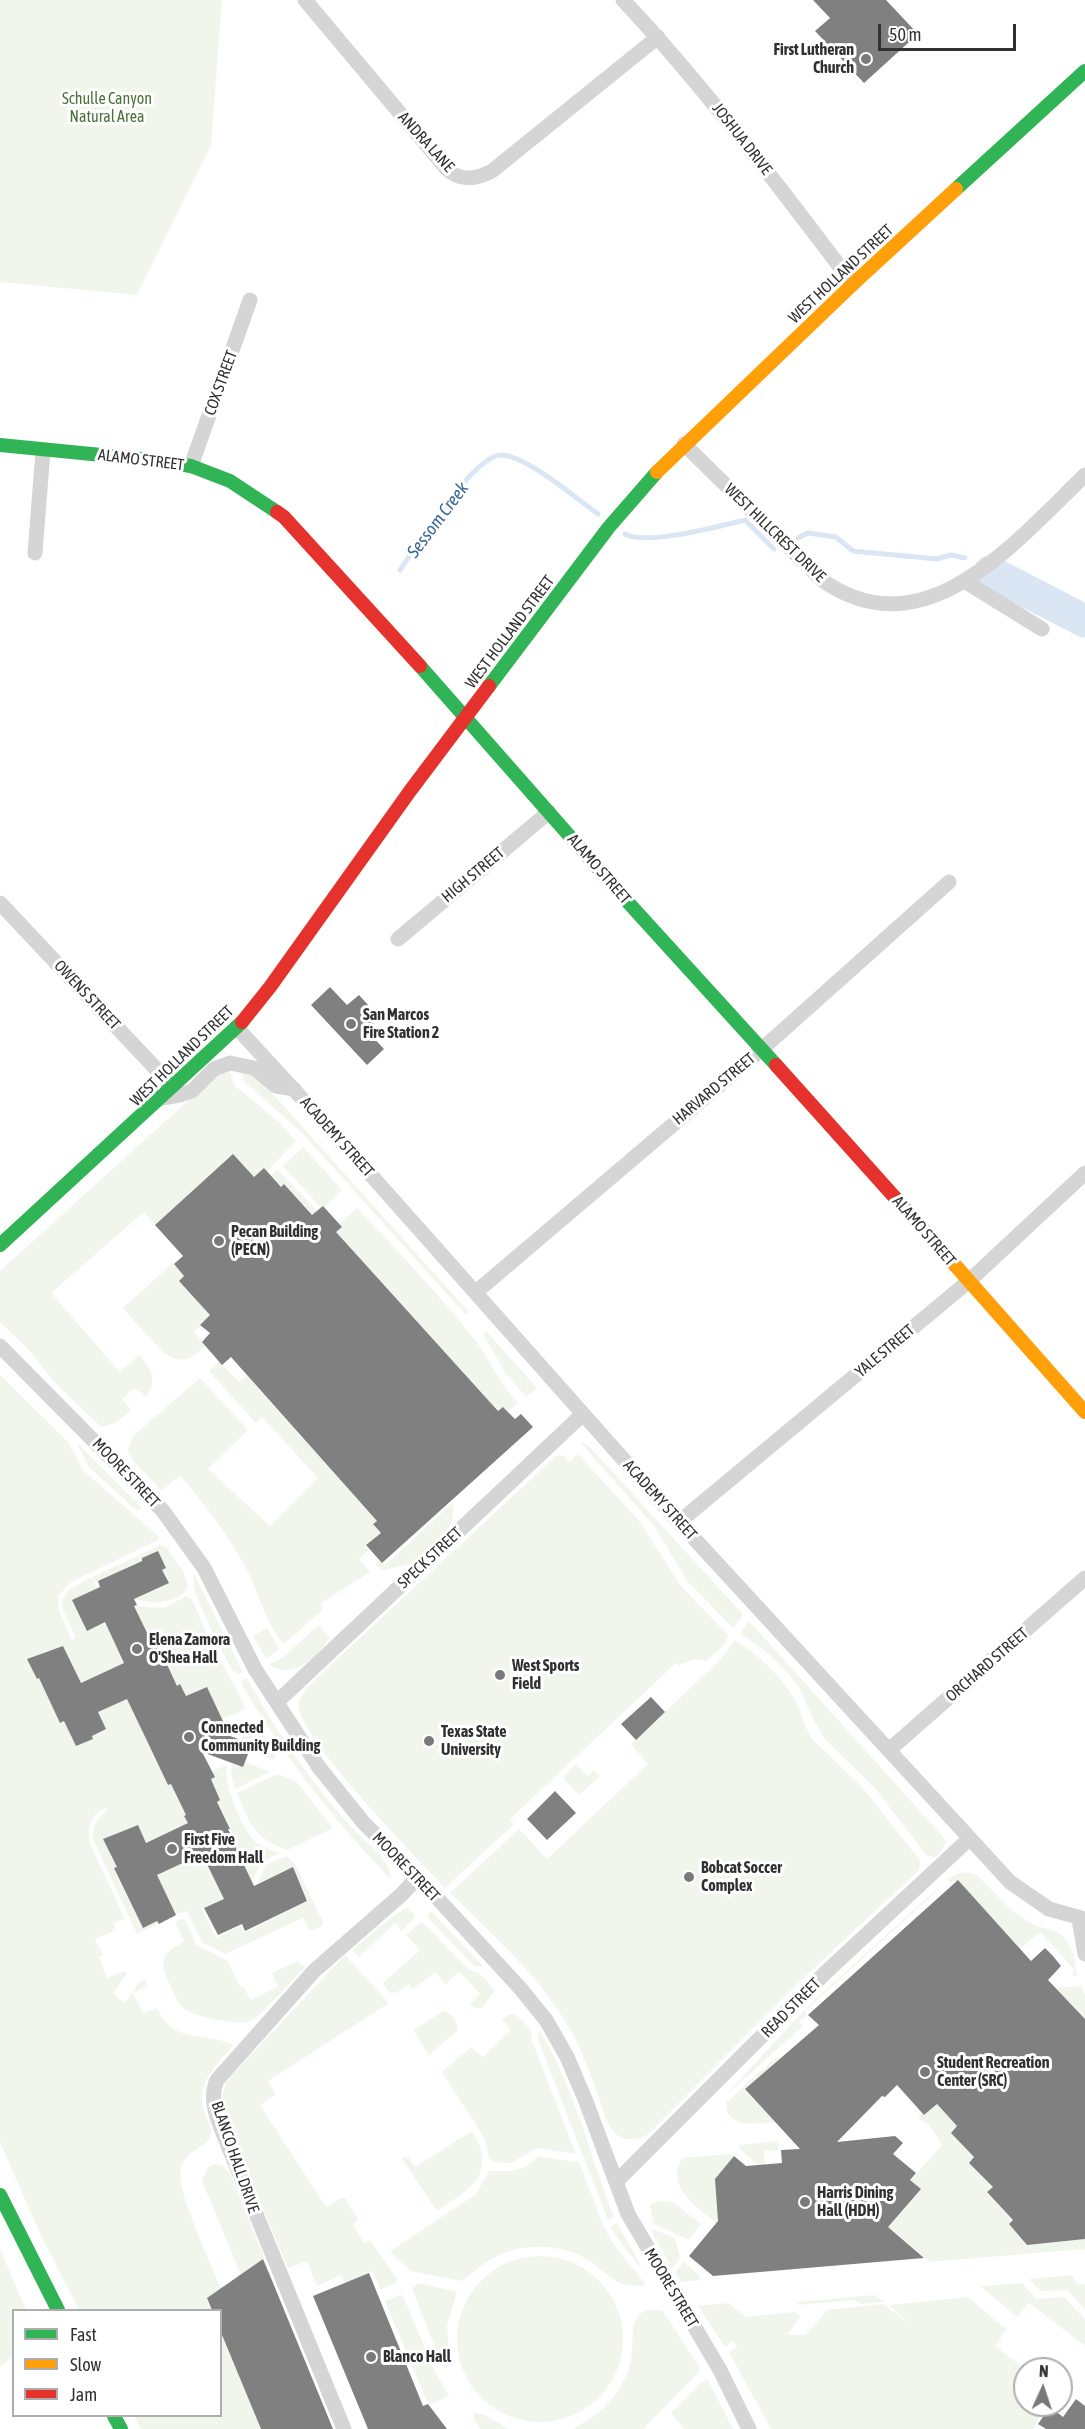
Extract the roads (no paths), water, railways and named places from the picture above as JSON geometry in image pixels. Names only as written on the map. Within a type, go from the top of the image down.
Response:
[{"type":"street","name":"ANDRA LANE","points":[[304,0],[446,168],[451,173],[466,178],[483,176],[492,171],[658,38]]},
{"type":"street","name":"JOSHUA DRIVE","points":[[623,0],[739,132],[853,284]]},
{"type":"street","name":"WEST HOLLAND STREET","points":[[0,1245],[237,1028],[270,987],[410,791],[609,527],[648,481],[853,284],[1085,71]]},
{"type":"street","name":"COX STREET","points":[[191,466],[250,300]]},
{"type":"street","name":"WEST HILLCREST DRIVE","points":[[684,444],[810,570],[846,595],[871,602],[898,603],[936,596],[966,582],[996,560],[1085,475]]},
{"type":"street","name":"ALAMO STREET","points":[[0,446],[152,460],[191,466],[230,481],[284,517],[466,717],[625,899],[762,1049],[1085,1412]]},
{"type":"street","points":[[35,553],[43,451]]},
{"type":"street","points":[[966,582],[1042,629]]},
{"type":"street","name":"HIGH STREET","points":[[398,939],[549,812]]},
{"type":"street","name":"HARVARD STREET","points":[[476,1292],[762,1049],[949,882]]},
{"type":"street","name":"OWENS STREET","points":[[0,903],[168,1093]]},
{"type":"street","name":"ACADEMY STREET","points":[[237,1028],[476,1292],[679,1522],[969,1839],[1020,1891],[1049,1909],[1082,1919],[1085,1954]]},
{"type":"street","points":[[168,1093],[180,1095],[192,1090],[214,1069],[231,1063],[254,1068],[276,1086],[294,1089]]},
{"type":"street","name":"YALE STREET","points":[[679,1522],[969,1281],[1085,1173]]},
{"type":"street","name":"MOORE STREET","points":[[0,1346],[145,1492],[180,1533],[204,1568],[255,1669],[318,1766],[363,1822],[520,1988],[546,2020],[567,2057],[628,2214],[720,2370],[749,2429]]},
{"type":"street","name":"SPECK STREET","points":[[277,1702],[583,1414]]},
{"type":"street","name":"ORCHARD STREET","points":[[889,1750],[1085,1578]]},
{"type":"street","name":"READ STREET","points":[[617,2181],[824,1974],[969,1839]]},
{"type":"street","name":"BLANCO HALL DRIVE","points":[[344,2429],[233,2159],[213,2101],[213,2090],[217,2080],[314,1971],[401,1895],[417,1878]]},
{"type":"street","points":[[0,2195],[57,2309]]},
{"type":"waterway","name":"Sessom Creek","points":[[400,570],[461,485],[490,459],[501,455],[524,462],[598,514]]},
{"type":"waterway","name":"Sessom Creek","points":[[625,534],[649,538],[702,530],[745,520],[774,549]]},
{"type":"waterway","name":"Sessom Creek","points":[[798,538],[808,533],[836,537],[853,551],[937,559],[951,555],[965,558]]},
{"type":"waterway","name":"Sessom Creek","points":[[990,572],[1085,621]]},
{"type":"place","name":"First Lutheran Church","points":[[866,59]]},
{"type":"place","name":"San Marcos Fire Station 2","points":[[351,1024]]},
{"type":"place","name":"Pecan Building (PECN)","points":[[219,1241]]},
{"type":"place","name":"Elena Zamora O'Shea Hall","points":[[137,1649]]},
{"type":"place","name":"West Sports Field","points":[[500,1675]]},
{"type":"place","name":"Connected Community Building","points":[[189,1737]]},
{"type":"place","name":"Texas State University","points":[[429,1741]]},
{"type":"place","name":"First Five Freedom Hall","points":[[172,1849]]},
{"type":"place","name":"Bobcat Soccer Complex","points":[[689,1877]]},
{"type":"place","name":"Student Recreation Center (SRC)","points":[[925,2072]]},
{"type":"place","name":"Harris Dining Hall (HDH)","points":[[805,2202]]},
{"type":"place","name":"Blanco Hall","points":[[371,2357]]},
{"type":"park label","name":"Schulle Canyon Natural Area","points":[[107,108]]}]
